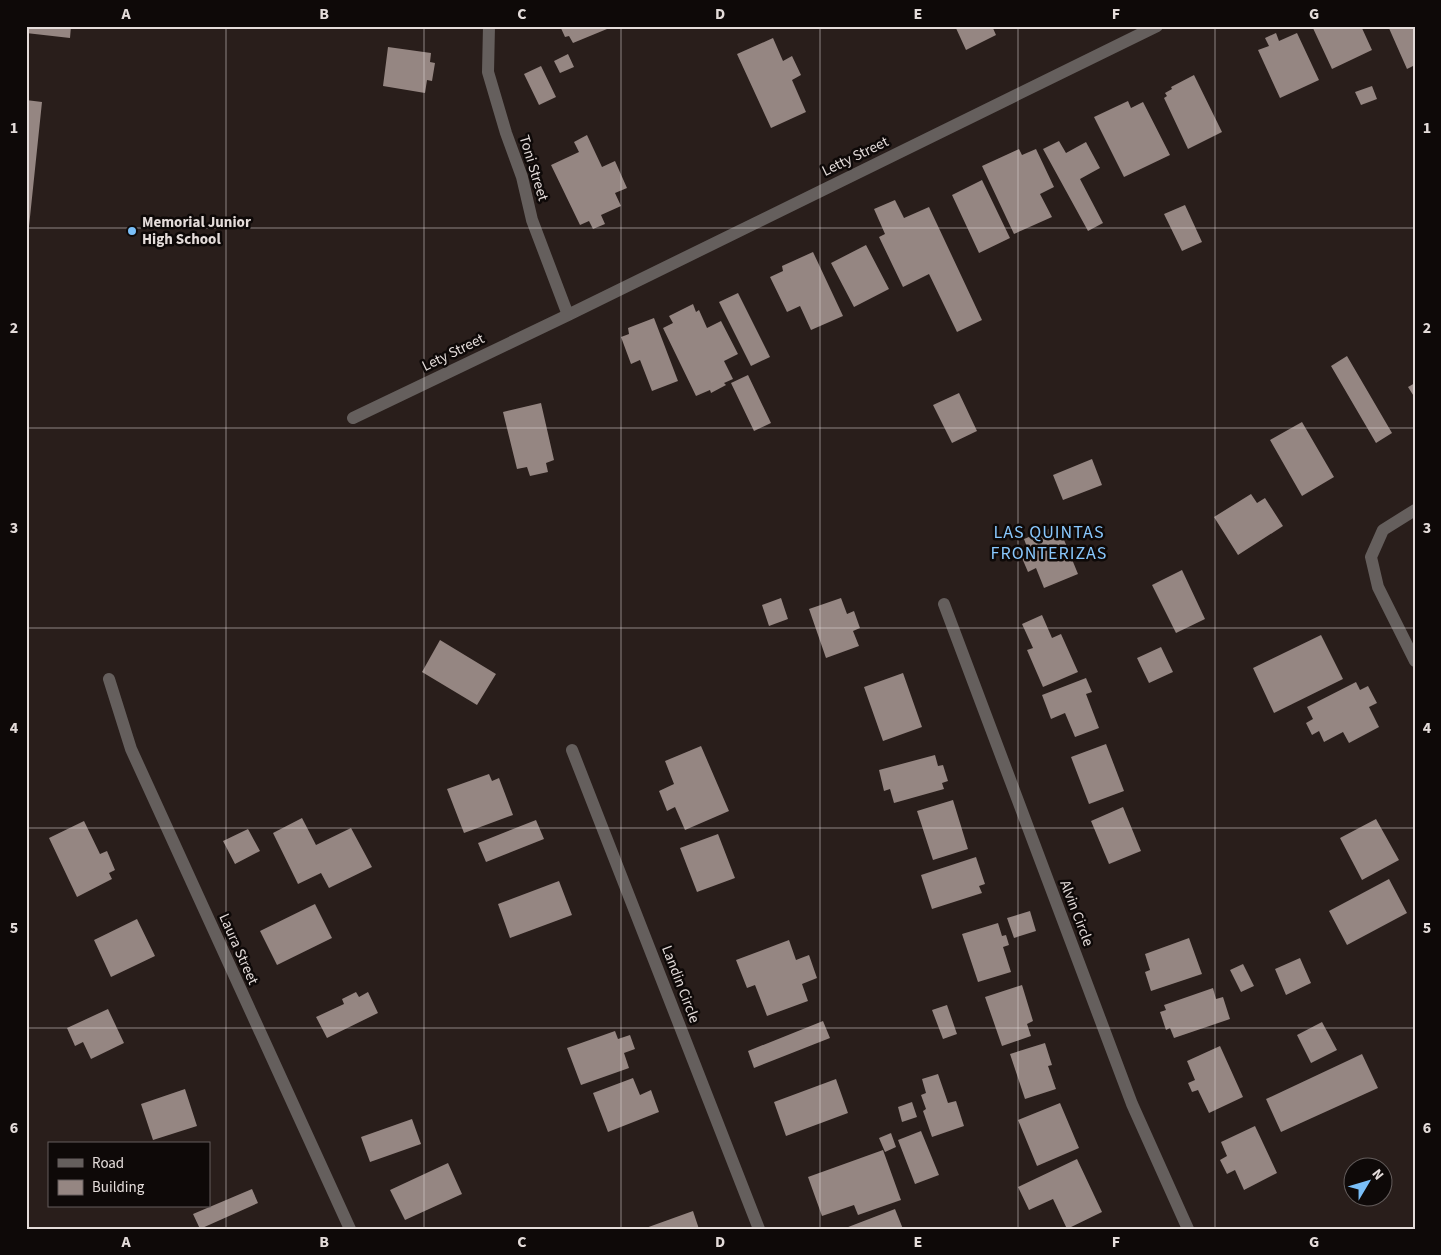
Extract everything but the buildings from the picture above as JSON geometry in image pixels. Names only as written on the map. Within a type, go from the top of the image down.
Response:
[{"type":"street","name":"Toni Street","points":[[489,26],[488,72],[506,133],[522,177],[532,220],[568,315]]},
{"type":"street","name":"Letty Street","points":[[568,315],[1157,26]]},
{"type":"street","name":"Lety Street","points":[[353,418],[568,315]]},
{"type":"street","points":[[1415,510],[1383,530],[1371,558],[1378,587],[1415,661]]},
{"type":"street","name":"Alvin Circle","points":[[944,604],[1132,1104],[1188,1229]]},
{"type":"street","name":"Laura Street","points":[[109,679],[131,749],[350,1229]]},
{"type":"street","name":"Landin Circle","points":[[572,750],[759,1229]]},
{"type":"place","name":"Memorial Junior High School","points":[[132,231]]},
{"type":"district","name":"LAS QUINTAS FRONTERIZAS","points":[[1049,542]]}]
